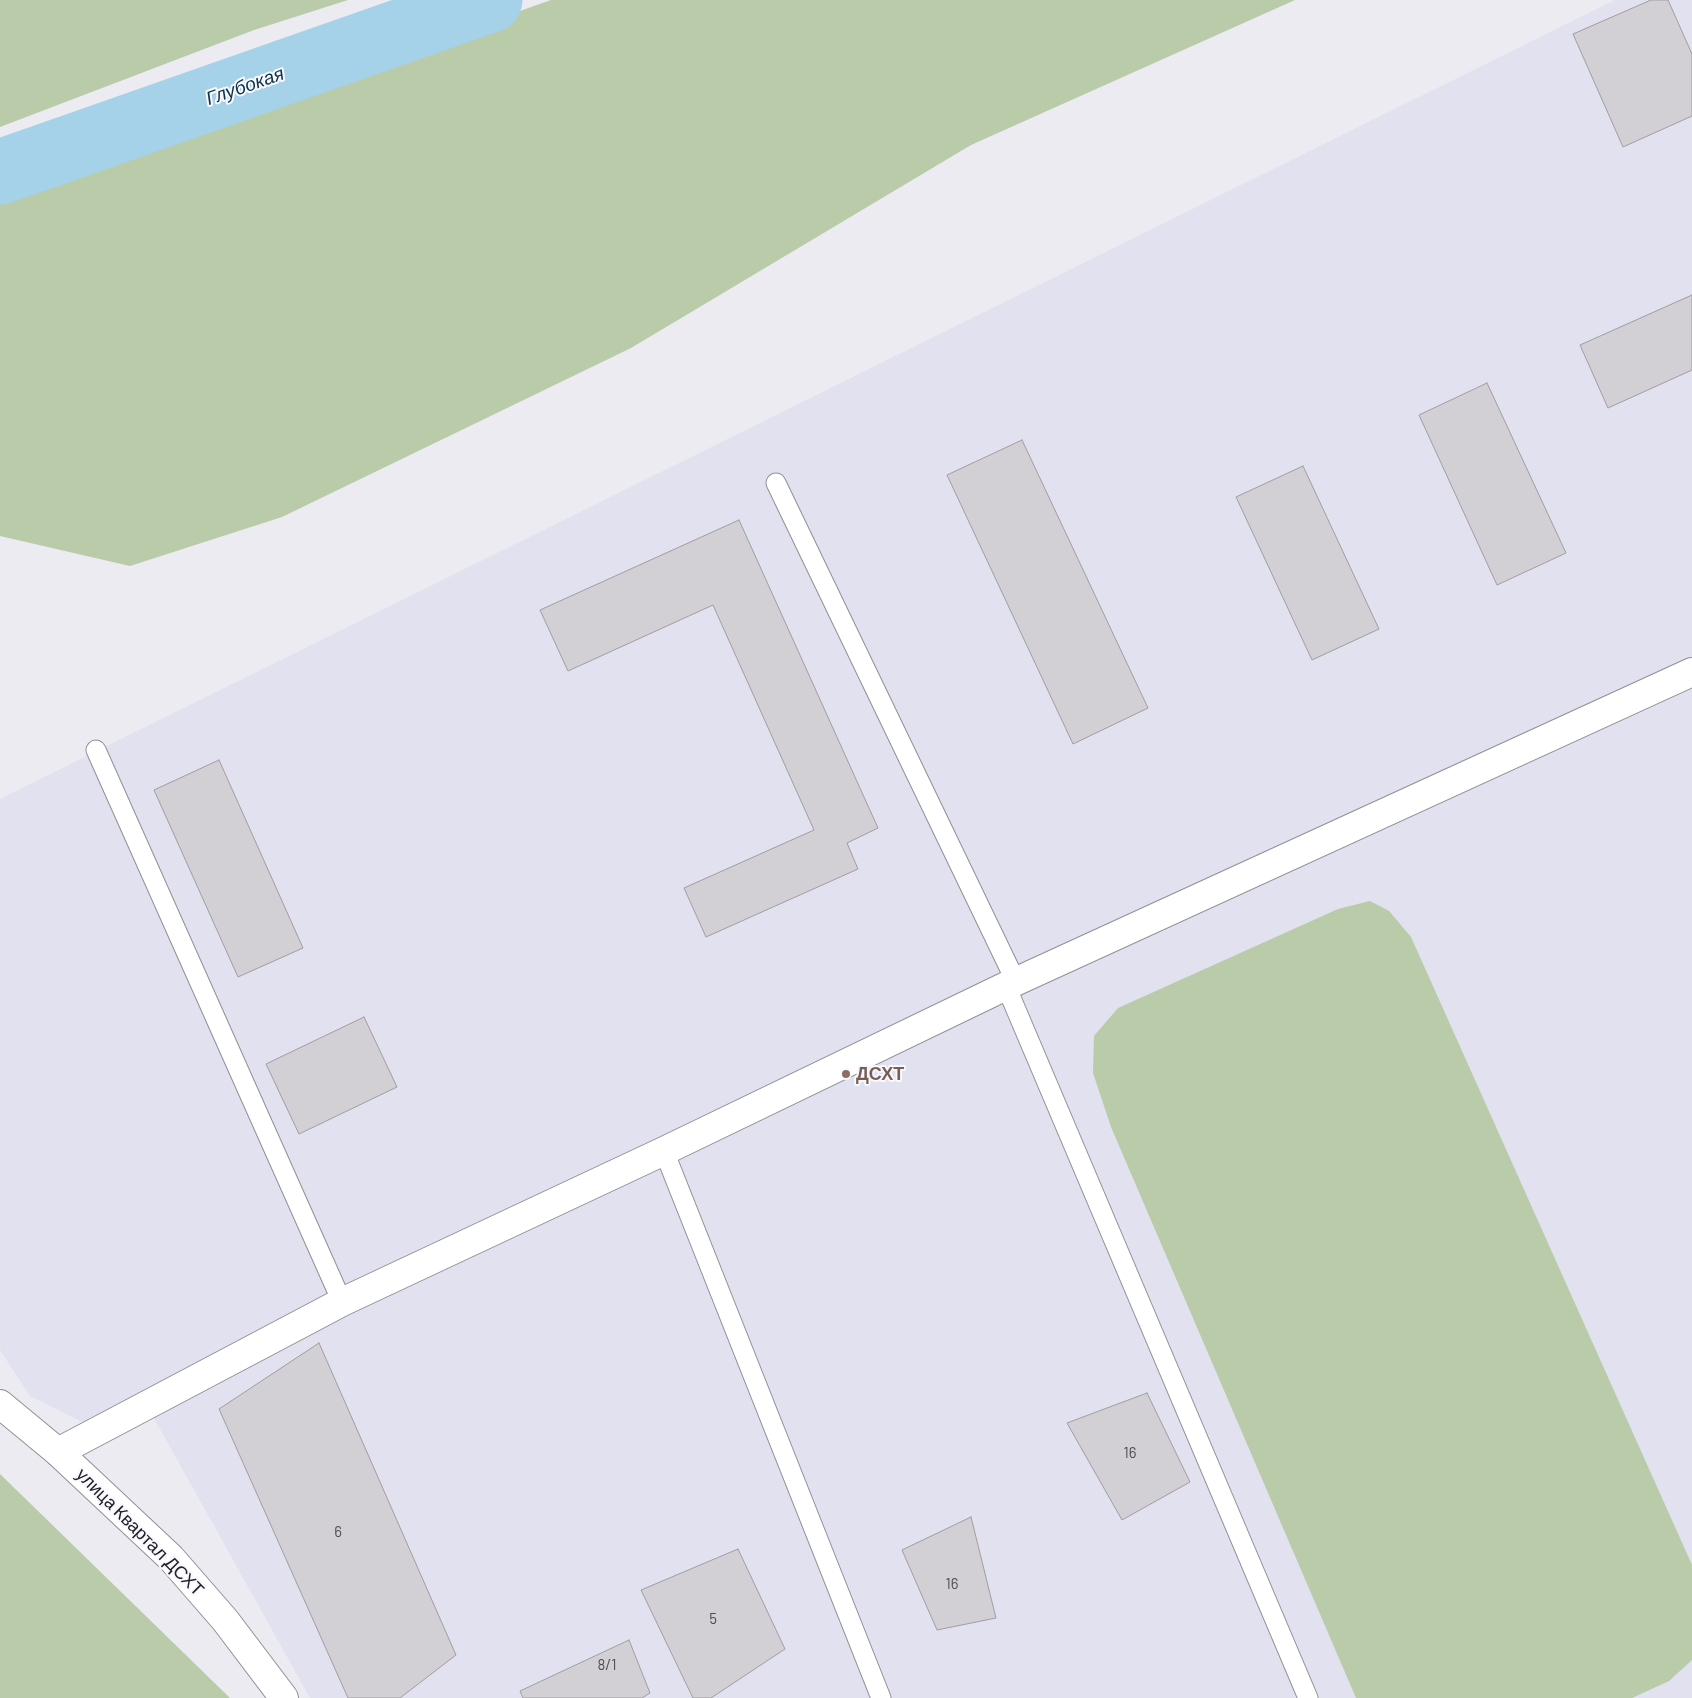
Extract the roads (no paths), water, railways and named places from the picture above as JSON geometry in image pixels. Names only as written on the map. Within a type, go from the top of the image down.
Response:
[{"type":"street","points":[[58,1452],[342,1302],[664,1151],[1011,984],[1692,672]]},
{"type":"street","name":"улица Квартал ДСХТ","points":[[0,1404],[58,1452],[172,1558],[225,1620],[284,1698]]},
{"type":"lane","points":[[776,483],[1011,984],[1308,1698]]},
{"type":"lane","points":[[96,750],[342,1302]]},
{"type":"lane","points":[[664,1151],[881,1698]]},
{"type":"waterway","name":"Глубокая","points":[[0,172],[490,0]]},
{"type":"place","name":"ДСХТ","points":[[846,1074]]}]
